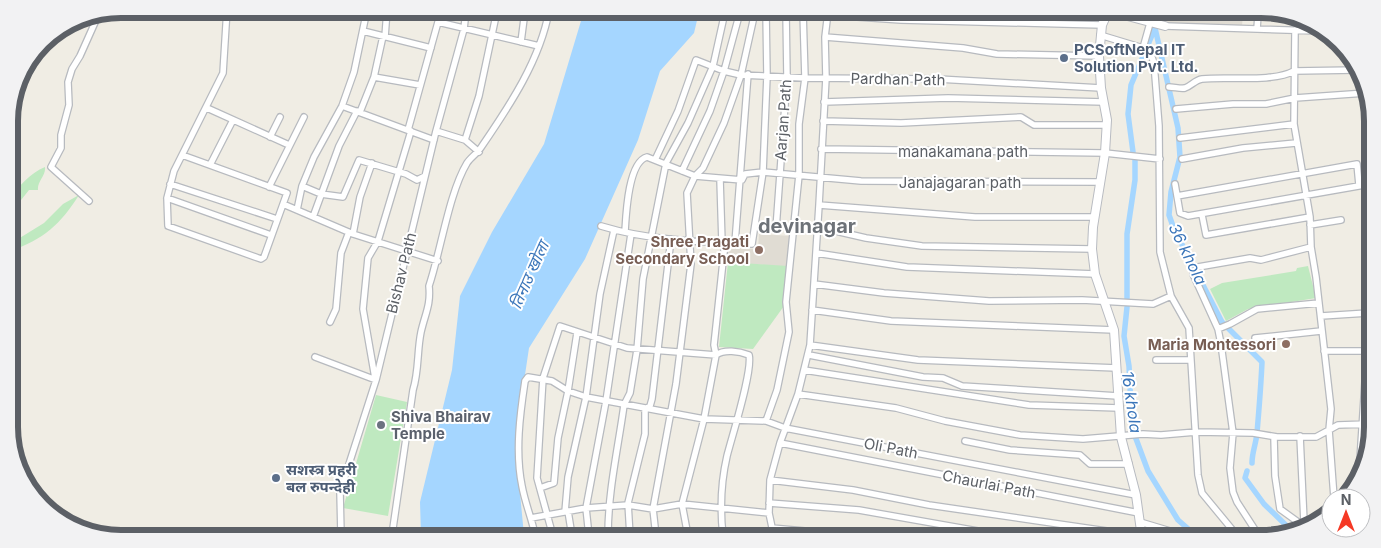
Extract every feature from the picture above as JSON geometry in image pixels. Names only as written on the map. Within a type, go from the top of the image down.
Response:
[{"type":"street","points":[[182,155],[287,193],[264,257],[261,259],[168,226],[167,198],[170,184],[182,155],[223,73],[226,18]]},
{"type":"street","points":[[297,210],[302,186],[314,157],[342,106],[354,72],[365,18]]},
{"type":"street","points":[[312,216],[339,146],[358,112],[374,77],[384,36],[386,18]]},
{"type":"street","name":"Bishav Path","points":[[341,530],[340,492],[376,380],[465,18]]},
{"type":"street","points":[[465,140],[493,36],[496,18]]},
{"type":"street","points":[[521,42],[524,18]]},
{"type":"street","points":[[393,530],[413,390],[418,376],[421,333],[430,302],[429,286],[438,261],[458,182],[468,161],[479,152],[499,122],[530,67],[539,46],[547,18]]},
{"type":"street","points":[[608,530],[608,507],[624,405],[630,393],[637,350],[643,279],[666,163],[688,124],[713,66],[724,18]]},
{"type":"street","points":[[682,171],[710,112],[724,71],[738,18]]},
{"type":"street","points":[[655,530],[653,509],[680,352],[691,264],[687,193],[695,176],[703,168],[724,123],[741,75],[754,18]]},
{"type":"street","points":[[601,226],[628,233],[691,242],[752,244],[763,172],[767,76],[766,18]]},
{"type":"street","name":"Aarjan Path","points":[[776,229],[787,77],[786,18]]},
{"type":"street","points":[[766,421],[777,390],[789,332],[786,302],[799,175],[799,124],[805,78],[803,18]]},
{"type":"street","points":[[794,530],[772,528],[769,503],[770,480],[780,443],[798,394],[809,356],[821,177],[826,78],[825,37],[827,18]]},
{"type":"street","points":[[877,18],[1102,25]]},
{"type":"street","points":[[1105,18],[1100,34],[1099,56],[1101,88],[1107,125],[1105,153],[1094,217],[1092,249],[1095,274],[1114,330],[1119,408],[1136,495],[1141,530]]},
{"type":"street","points":[[1133,18],[1165,26],[1310,31]]},
{"type":"street","points":[[1257,29],[1258,18]]},
{"type":"street","points":[[89,201],[50,167],[61,148],[61,135],[69,105],[68,82],[72,69],[96,20]]},
{"type":"street","points":[[376,380],[363,309],[368,258],[378,241],[410,130],[420,85],[438,22],[539,46]]},
{"type":"street","points":[[1143,48],[1152,24]]},
{"type":"street","points":[[1295,30],[1294,124],[1310,217],[1311,248],[1321,316],[1321,331],[1331,409],[1329,430],[1333,488]]},
{"type":"street","points":[[363,31],[431,48]]},
{"type":"street","points":[[1100,34],[1150,52],[1157,87],[1160,159],[1160,252],[1171,296],[1189,328],[1198,475],[1202,493],[1233,530]]},
{"type":"street","points":[[825,37],[963,48],[997,54],[1099,56]]},
{"type":"street","name":"Pardhan Path","points":[[655,160],[678,111],[696,60],[724,71],[741,75],[805,78],[938,79],[1101,88]]},
{"type":"street","points":[[1169,87],[1184,88],[1202,79],[1223,80],[1243,76],[1257,78],[1294,71],[1351,70]]},
{"type":"street","points":[[735,243],[742,180],[748,74]]},
{"type":"street","points":[[374,77],[420,85]]},
{"type":"street","points":[[1176,109],[1233,104],[1266,104],[1295,98],[1360,93]]},
{"type":"street","points":[[824,102],[948,98],[1104,102]]},
{"type":"street","points":[[342,106],[434,140]]},
{"type":"street","points":[[206,108],[290,145]]},
{"type":"street","points":[[270,137],[280,117]]},
{"type":"street","points":[[269,187],[304,117]]},
{"type":"street","points":[[823,121],[901,122],[1021,117],[1034,125],[1107,125]]},
{"type":"street","points":[[210,165],[233,120]]},
{"type":"street","points":[[1180,138],[1294,124]]},
{"type":"street","points":[[436,132],[465,140],[479,152]]},
{"type":"street","points":[[1182,159],[1243,148],[1296,143]]},
{"type":"street","name":"manakamana path","points":[[822,149],[1105,153],[1160,159]]},
{"type":"street","points":[[588,530],[586,508],[606,401],[628,233],[629,192],[637,164],[641,158],[647,157],[695,176],[742,180]]},
{"type":"street","points":[[302,186],[321,194],[343,197],[358,160],[397,171],[417,180],[423,179],[426,175]]},
{"type":"street","points":[[330,322],[336,309],[341,253],[351,233],[360,197],[372,163]]},
{"type":"street","points":[[1177,196],[1356,164],[1360,185]]},
{"type":"street","points":[[742,180],[745,174],[763,172]]},
{"type":"street","name":"Janajagaran path","points":[[763,172],[861,181],[1100,182]]},
{"type":"street","points":[[687,530],[682,504],[704,419],[716,355],[714,345],[723,243],[720,179]]},
{"type":"street","points":[[170,184],[278,219]]},
{"type":"street","points":[[1175,184],[1180,213],[1188,216],[1364,185]]},
{"type":"street","points":[[167,198],[271,235]]},
{"type":"street","points":[[283,204],[351,233],[438,261]]},
{"type":"street","points":[[819,204],[976,217],[1094,217]]},
{"type":"street","points":[[1202,215],[1206,235],[1310,217]]},
{"type":"street","points":[[1310,225],[1341,220]]},
{"type":"street","points":[[818,226],[866,238],[922,246],[1092,249]]},
{"type":"street","points":[[571,530],[567,511],[568,477],[586,398],[600,294],[614,230]]},
{"type":"street","points":[[630,530],[628,505],[645,434],[645,409],[650,406],[659,351],[671,239]]},
{"type":"street","points":[[1255,530],[1236,502],[1233,492],[1230,468],[1233,433],[1218,328],[1193,274],[1198,267],[1250,258],[1261,260],[1311,248]]},
{"type":"street","points":[[816,253],[907,268],[1095,274]]},
{"type":"street","points":[[814,284],[884,293],[989,301],[1153,304],[1171,296]]},
{"type":"street","points":[[1218,328],[1230,324],[1256,310],[1319,303]]},
{"type":"street","points":[[812,310],[891,321],[1114,330]]},
{"type":"street","points":[[1321,316],[1364,313]]},
{"type":"street","points":[[552,530],[549,514],[537,478],[543,378],[558,328],[563,326],[577,333],[637,350],[716,355],[720,352],[730,352],[749,355],[738,420],[727,457],[720,508],[722,530]]},
{"type":"street","points":[[1254,338],[1321,331]]},
{"type":"street","points":[[540,488],[554,483],[558,438],[577,333]]},
{"type":"street","points":[[810,345],[918,360],[1117,368]]},
{"type":"street","points":[[1324,351],[1364,351]]},
{"type":"street","points":[[809,356],[923,377],[943,378],[962,386],[1118,396]]},
{"type":"street","points":[[315,358],[376,380]]},
{"type":"street","points":[[1156,360],[1191,360]]},
{"type":"street","points":[[804,370],[1028,406],[1119,408]]},
{"type":"street","points":[[534,530],[522,485],[519,416],[526,378],[543,378]]},
{"type":"street","name":"Oli Path","points":[[543,378],[586,398],[704,419],[766,421],[785,428],[1136,495]]},
{"type":"street","points":[[798,394],[896,408],[945,421],[1020,435],[1083,439],[1196,432],[1256,433],[1274,437],[1316,437],[1338,424],[1364,424],[1361,450]]},
{"type":"street","points":[[1300,436],[1304,521]]},
{"type":"street","points":[[1274,437],[1275,476],[1280,509],[1298,522],[1301,522]]},
{"type":"street","points":[[965,441],[1010,450],[1080,454],[1090,464],[1129,464]]},
{"type":"street","name":"Chaurlai Path","points":[[780,443],[1139,513]]},
{"type":"street","points":[[770,480],[853,490],[930,505],[1095,530]]},
{"type":"street","points":[[769,503],[859,510],[973,530]]},
{"type":"street","points":[[531,518],[586,508],[628,505],[653,509],[682,504],[770,513]]},
{"type":"street","points":[[1140,522],[1167,530]]},
{"type":"shaded area","points":[[1169,18],[1243,18],[1242,26],[1165,23]]},
{"type":"shaded area","name":"Shree Pragati Secondary School","points":[[759,234],[791,236],[789,267],[728,262],[728,250],[732,248],[758,249]]},
{"type":"green space","points":[[45,167],[38,190],[29,190],[18,204],[18,188],[30,176]]},
{"type":"green space","points":[[79,195],[65,215],[50,230],[18,248],[18,239],[44,223],[63,204]]},
{"type":"green space","points":[[728,262],[788,266],[784,306],[753,349],[719,347]]},
{"type":"green space","points":[[1308,266],[1316,298],[1248,309],[1226,321],[1210,289],[1222,283],[1296,271],[1297,268]]},
{"type":"green space","points":[[376,395],[407,402],[388,516],[343,508]]},
{"type":"water","name":"तिनाउ खोला","points":[[582,18],[698,18],[694,33],[660,71],[638,140],[585,259],[529,348],[515,442],[524,530],[421,530],[420,502],[452,370],[460,296],[492,232],[544,144]]},
{"type":"waterway","name":"16 khola","points":[[1133,152],[1128,114],[1131,85],[1155,28],[1163,18]]},
{"type":"waterway","name":"36 khola","points":[[1155,28],[1178,128],[1180,157],[1171,192],[1169,215],[1174,229],[1222,322],[1262,362],[1257,433],[1252,463]]},
{"type":"waterway","name":"16 khola","points":[[1127,298],[1127,234],[1135,180],[1135,159]]},
{"type":"waterway","name":"16 khola","points":[[1127,307],[1124,336],[1129,366],[1132,428],[1148,471],[1178,520],[1190,530]]},
{"type":"waterway","name":"36 khola","points":[[1247,471],[1245,478],[1264,504],[1288,527]]},
{"type":"place","name":"PCSoftNepal IT Solution Pvt. Ltd.","points":[[1064,58]]},
{"type":"place","name":"Shree Pragati Secondary School","points":[[759,250]]},
{"type":"place","name":"Maria Montessori","points":[[1286,344]]},
{"type":"place","name":"Shiva Bhairav Temple","points":[[381,425]]},
{"type":"place","name":"सशस्त्र प्रहरी बल रुपन्देही","points":[[276,478]]},
{"type":"district","name":"devinagar","points":[[807,226]]}]
